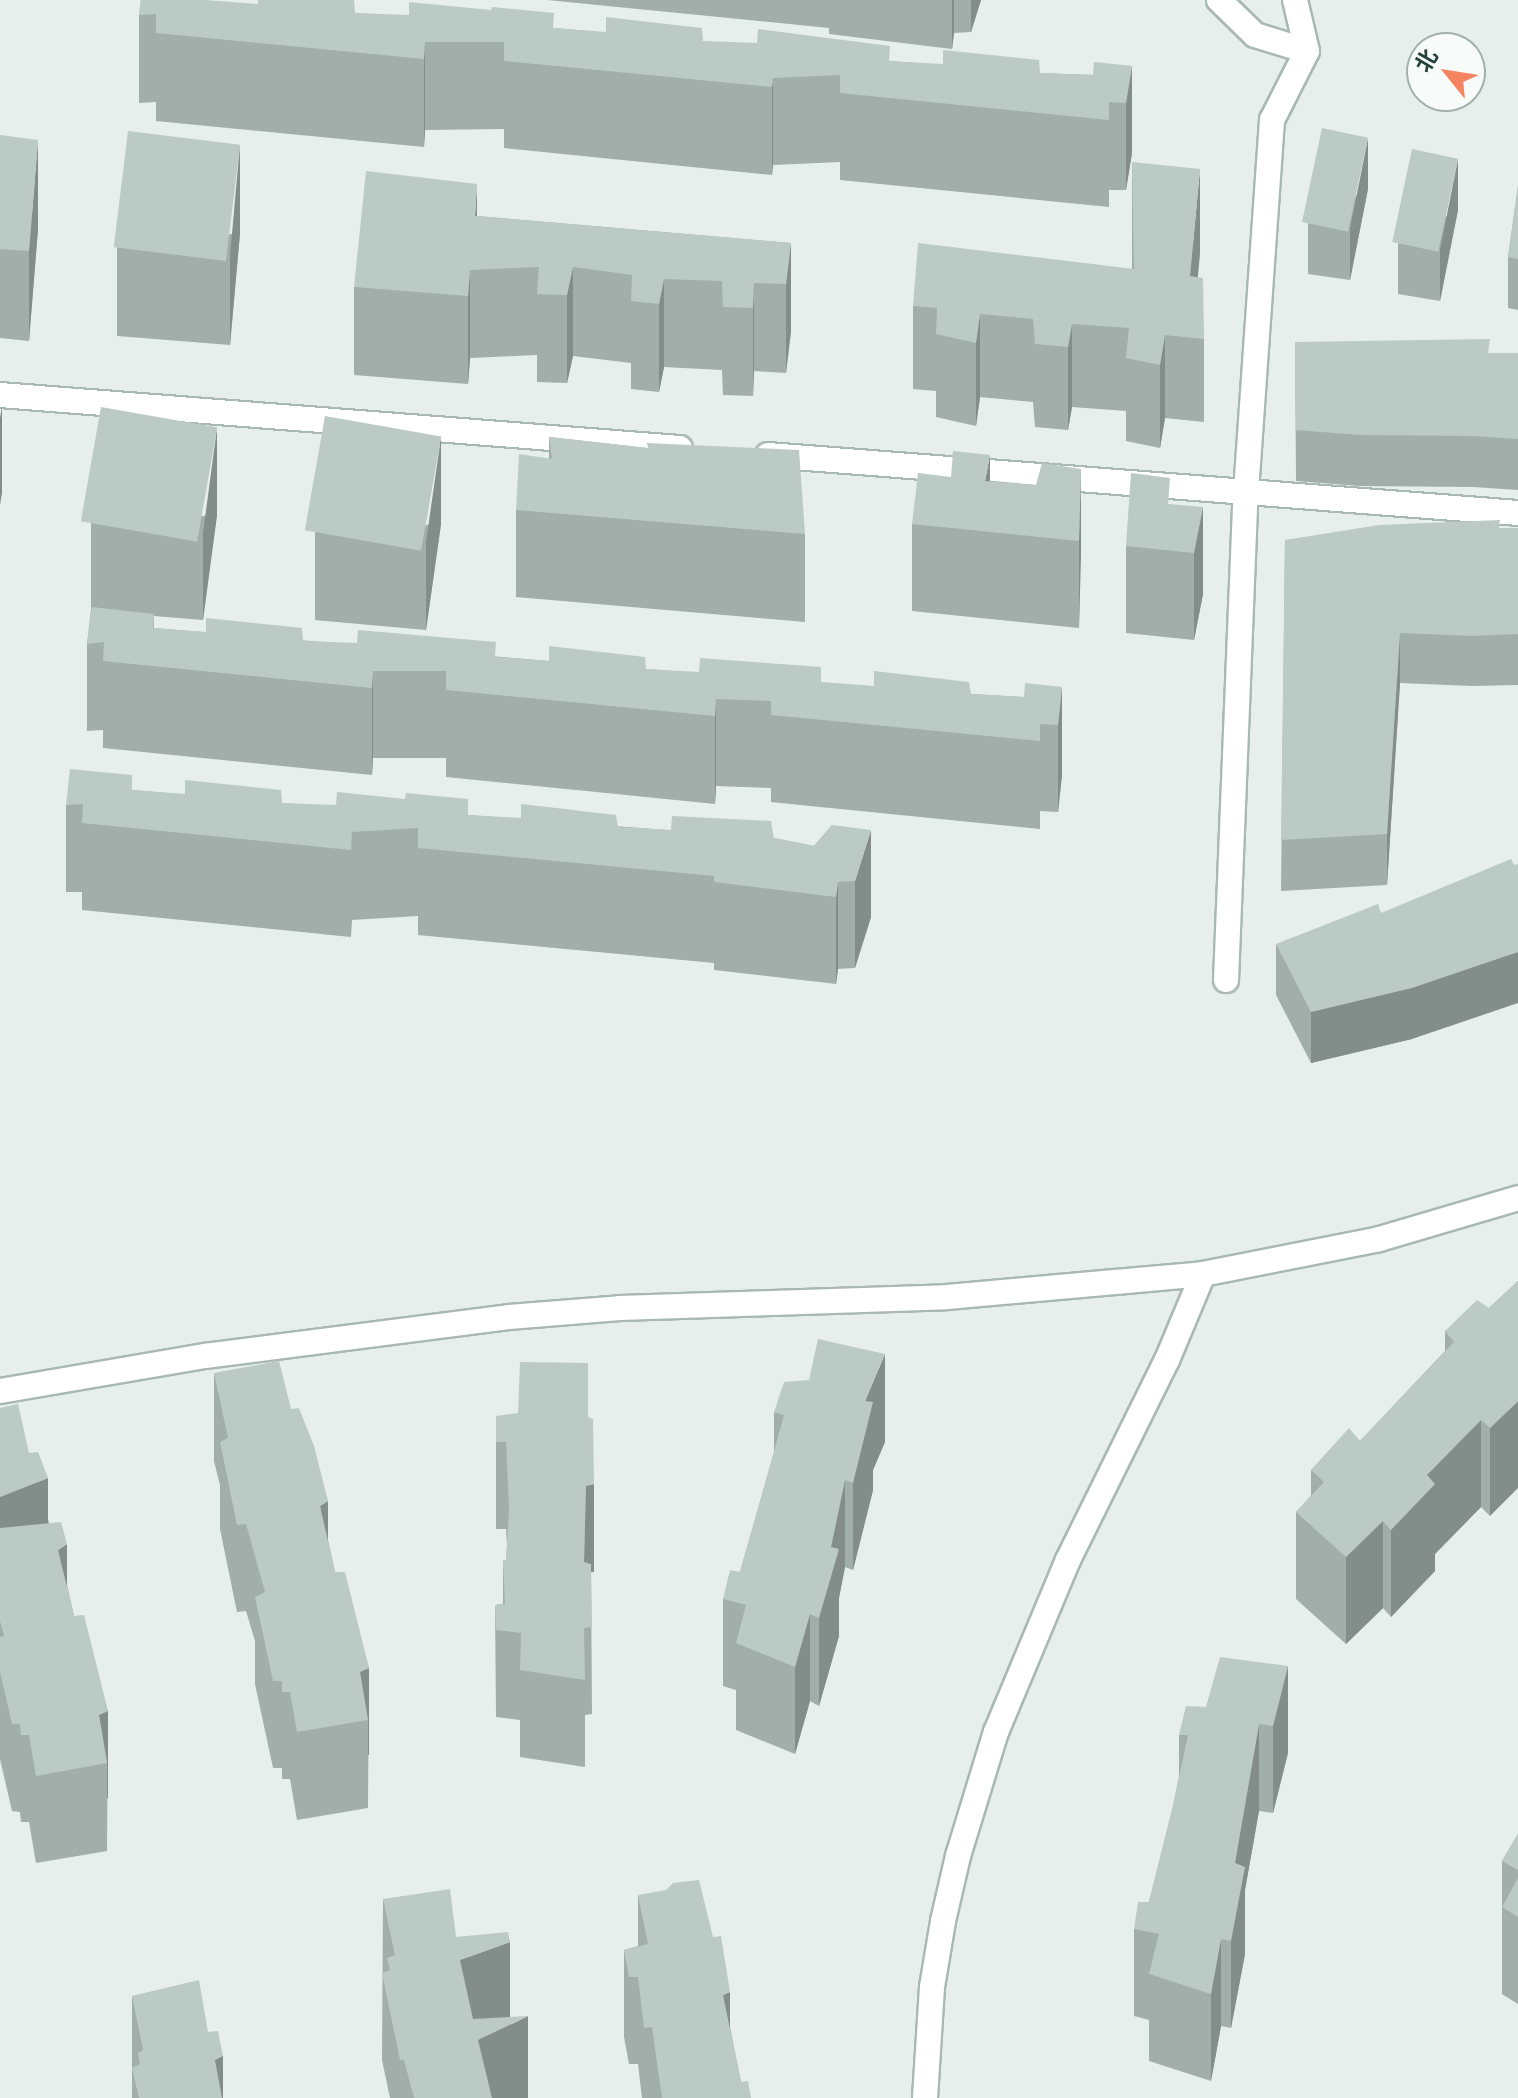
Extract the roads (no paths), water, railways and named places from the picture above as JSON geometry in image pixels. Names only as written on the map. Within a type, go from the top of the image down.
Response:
[{"type":"street","points":[[1219,0],[1255,35],[1307,51]]},
{"type":"street","points":[[1226,980],[1246,492],[1272,120],[1307,51],[1295,0]]},
{"type":"street","points":[[0,395],[709,450]]},
{"type":"street","points":[[741,453],[1518,513]]},
{"type":"street","points":[[0,1391],[221,1354],[509,1317],[620,1308],[947,1297],[1203,1274],[1379,1239],[1518,1198]]},
{"type":"street","points":[[925,2098],[931,2001],[943,1921],[958,1856],[996,1732],[1068,1560],[1167,1360],[1203,1274]]}]
